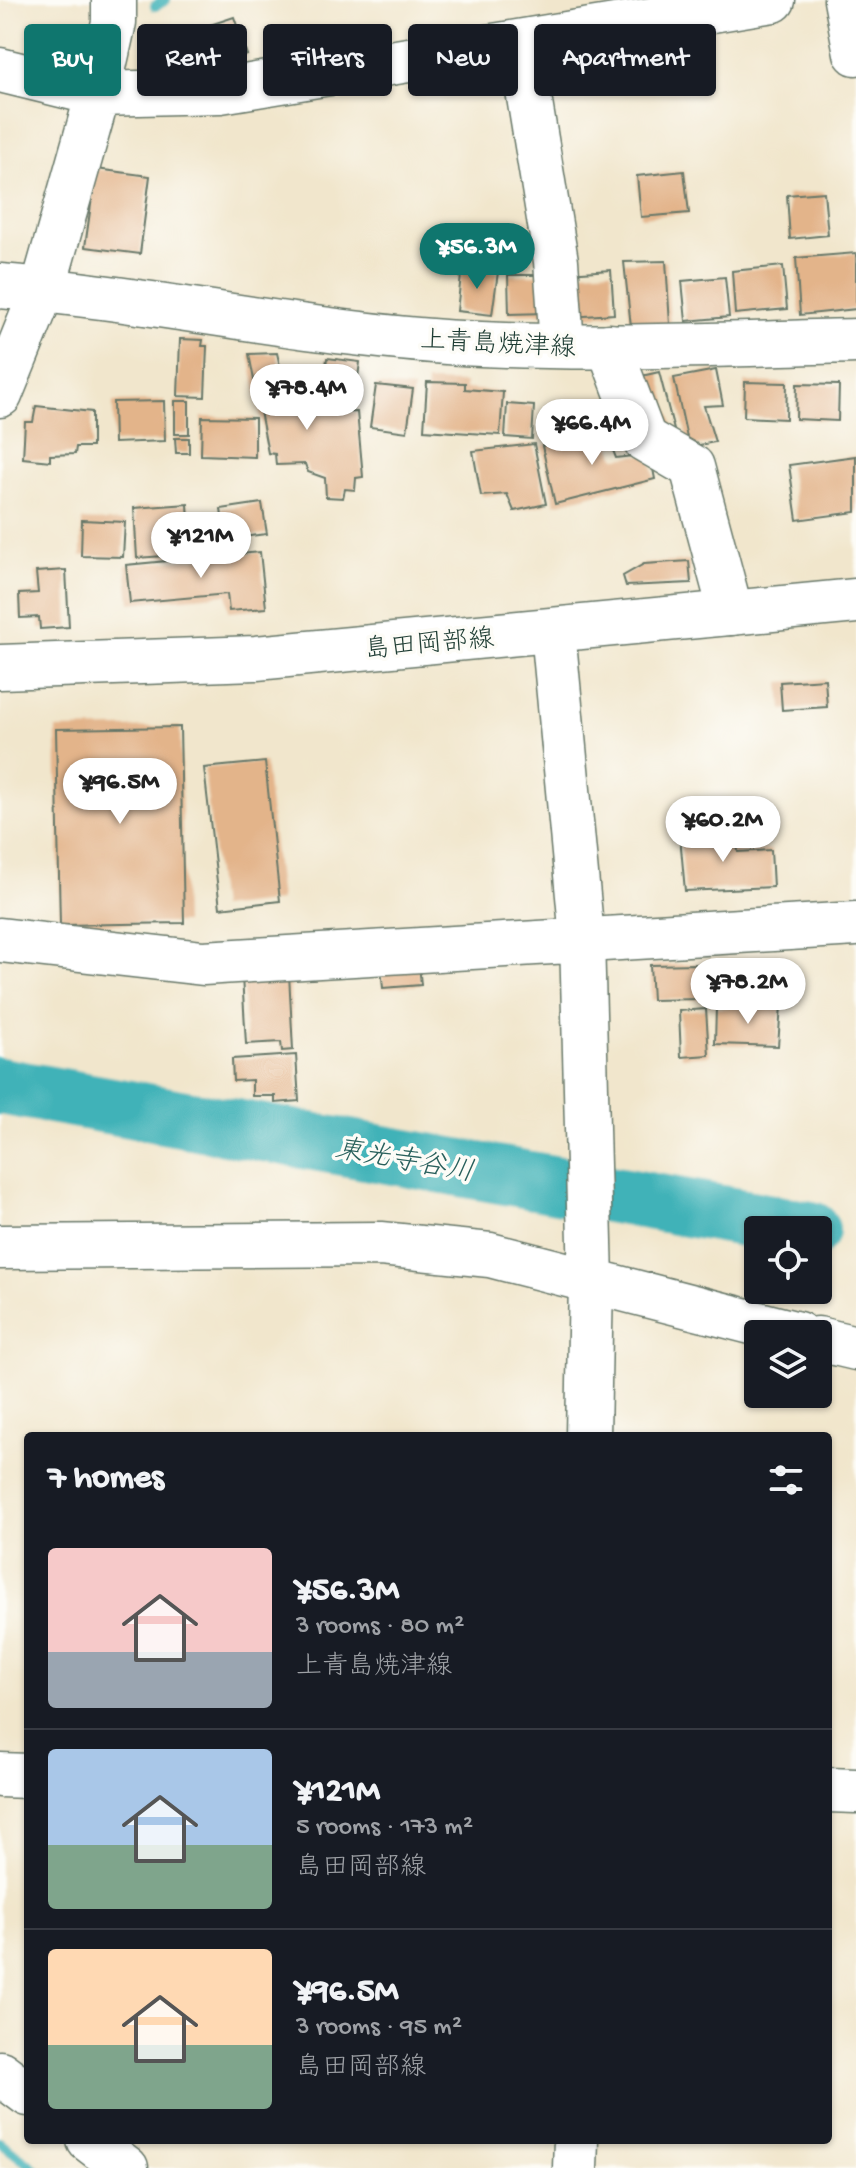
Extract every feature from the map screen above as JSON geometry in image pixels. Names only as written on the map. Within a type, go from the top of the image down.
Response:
[{"type":"street","points":[[114,0],[114,24]]},
{"type":"street","points":[[121,93],[220,91],[773,0]]},
{"type":"street","points":[[846,0],[856,53]]},
{"type":"street","points":[[520,42],[556,261],[562,345]]},
{"type":"street","points":[[0,70],[24,76]]},
{"type":"street","points":[[0,395],[43,289],[97,96]]},
{"type":"street","name":"上青島焼津線","points":[[0,286],[43,289],[297,327],[480,344],[609,346],[856,341]]},
{"type":"street","points":[[609,346],[644,439],[692,467],[731,613]]},
{"type":"street","name":"島田岡部線","points":[[0,667],[256,658],[856,601]]},
{"type":"street","points":[[553,631],[582,938],[590,1167],[588,1432]]},
{"type":"street","points":[[0,940],[203,963],[856,924]]},
{"type":"street","points":[[0,1247],[381,1244],[490,1255],[744,1320]]},
{"type":"street","points":[[832,1342],[856,1348]]},
{"type":"street","points":[[0,1775],[24,1776]]},
{"type":"street","points":[[832,1790],[856,1791]]},
{"type":"street","points":[[0,2073],[24,2091]]},
{"type":"street","points":[[94,2144],[126,2168]]},
{"type":"street","points":[[575,2168],[576,2144]]},
{"type":"building","points":[[234,17],[236,24],[213,24]]},
{"type":"building","points":[[96,169],[150,176],[140,254],[85,247]]},
{"type":"building","points":[[684,171],[689,213],[641,217],[637,176]]},
{"type":"building","points":[[824,192],[828,235],[790,239],[787,195]]},
{"type":"building","points":[[856,253],[856,309],[800,315],[796,258]]},
{"type":"building","points":[[666,261],[670,325],[631,327],[624,262]]},
{"type":"building","points":[[783,266],[787,309],[735,314],[732,271]]},
{"type":"building","points":[[462,267],[498,272],[492,315],[457,311]]},
{"type":"building","points":[[611,270],[614,314],[570,317],[567,273]]},
{"type":"building","points":[[508,275],[546,275],[547,313],[509,314]]},
{"type":"building","points":[[725,277],[729,317],[686,321],[682,281]]},
{"type":"building","points":[[180,339],[203,340],[202,346],[207,346],[205,397],[178,396]]},
{"type":"building","points":[[277,353],[291,414],[357,412],[363,477],[356,478],[355,490],[345,489],[343,498],[326,497],[325,478],[308,472],[305,464],[276,465],[275,454],[268,453],[249,354]]},
{"type":"building","points":[[327,358],[360,362],[357,385],[324,382]]},
{"type":"building","points":[[716,370],[723,405],[704,406],[715,442],[689,447],[674,378]]},
{"type":"building","points":[[659,372],[675,434],[652,437],[633,378]]},
{"type":"building","points":[[427,382],[465,383],[465,389],[503,392],[500,435],[424,430]]},
{"type":"building","points":[[745,382],[787,383],[786,419],[744,417]]},
{"type":"building","points":[[797,384],[839,385],[838,421],[796,419]]},
{"type":"building","points":[[376,385],[413,389],[407,432],[370,427]]},
{"type":"building","points":[[164,401],[165,441],[114,443],[113,402]]},
{"type":"building","points":[[175,401],[189,401],[189,434],[175,434]]},
{"type":"building","points":[[507,404],[534,406],[532,439],[505,437]]},
{"type":"building","points":[[36,406],[92,412],[92,447],[76,447],[75,454],[50,455],[50,461],[23,458],[25,422],[33,422]]},
{"type":"building","points":[[202,417],[255,418],[255,457],[201,455]]},
{"type":"building","points":[[605,430],[616,458],[650,454],[655,479],[555,504],[542,446]]},
{"type":"building","points":[[175,438],[189,438],[189,453],[176,453]]},
{"type":"building","points":[[534,444],[546,504],[514,511],[507,494],[481,496],[473,451]]},
{"type":"building","points":[[856,456],[856,512],[797,520],[789,465]]},
{"type":"building","points":[[262,503],[267,534],[225,539],[221,509]]},
{"type":"building","points":[[188,504],[191,554],[137,558],[134,508]]},
{"type":"building","points":[[82,520],[125,522],[123,557],[81,556]]},
{"type":"building","points":[[260,552],[266,608],[229,611],[227,594],[130,603],[126,565]]},
{"type":"building","points":[[689,561],[691,583],[626,586],[623,576],[644,564]]},
{"type":"building","points":[[66,570],[69,627],[40,629],[39,617],[20,618],[19,594],[38,593],[36,572]]},
{"type":"building","points":[[825,679],[827,707],[782,710],[780,682]]},
{"type":"building","points":[[180,727],[184,923],[60,925],[56,729]]},
{"type":"building","points":[[265,762],[280,901],[220,908],[204,768]]},
{"type":"building","points":[[736,833],[738,852],[771,850],[773,887],[685,891],[680,836]]},
{"type":"building","points":[[419,964],[421,985],[383,988],[381,968]]},
{"type":"building","points":[[697,964],[699,999],[652,1000],[650,965]]},
{"type":"building","points":[[289,974],[293,1050],[282,1051],[281,1042],[246,1044],[242,976]]},
{"type":"building","points":[[781,1006],[778,1046],[715,1044],[716,1008]]},
{"type":"building","points":[[706,1009],[709,1055],[681,1057],[679,1011]]},
{"type":"building","points":[[296,1055],[299,1101],[275,1103],[275,1096],[252,1096],[252,1080],[233,1081],[232,1059]]},
{"type":"waterway","points":[[155,6],[166,0]]},
{"type":"waterway","name":"東光寺谷川","points":[[0,1086],[744,1218]]},
{"type":"waterway","points":[[0,2142],[34,2168]]}]
